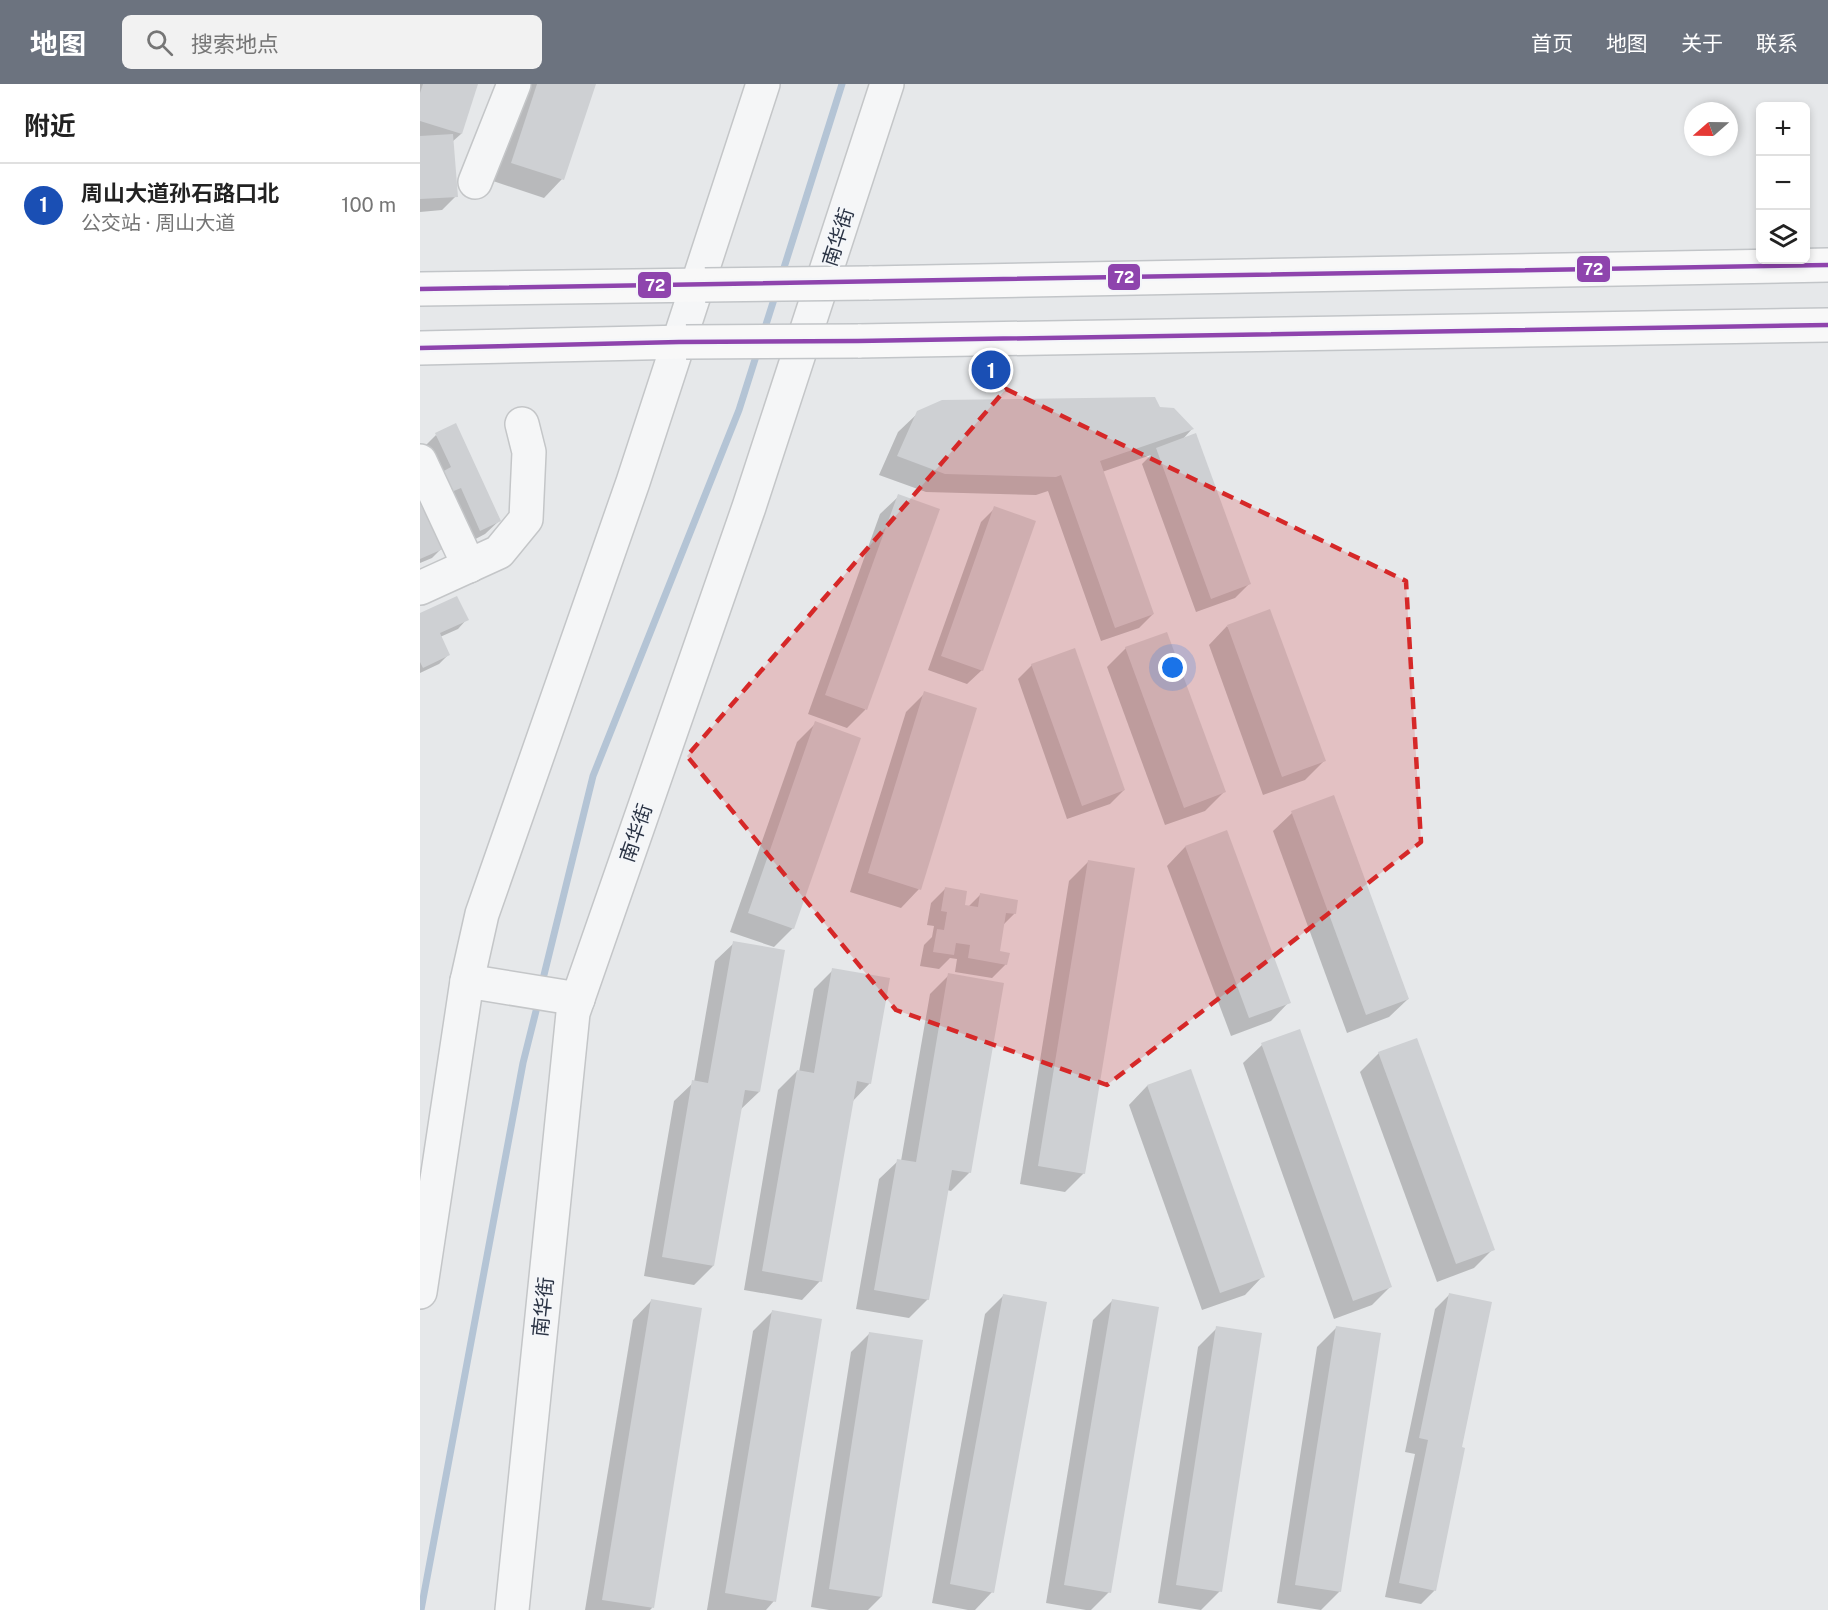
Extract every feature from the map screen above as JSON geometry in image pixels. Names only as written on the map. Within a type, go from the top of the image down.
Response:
[{"type":"main road","points":[[420,289],[1828,265]]},
{"type":"main road","points":[[420,348],[1828,325]]},
{"type":"street","points":[[475,182],[514,84]]},
{"type":"street","points":[[420,1292],[467,981],[482,914],[682,342],[763,84]]},
{"type":"street","name":"南华街","points":[[512,1610],[573,1013],[749,507],[887,84]]},
{"type":"street","points":[[420,588],[499,552],[526,519],[529,452],[522,424]]},
{"type":"street","points":[[420,461],[469,566]]},
{"type":"street","points":[[467,981],[578,999]]},
{"type":"highlighted area","points":[[1006,389],[1406,581],[1421,842],[1107,1085],[896,1010],[687,756]]},
{"type":"building","points":[[423,84],[478,84],[462,134],[420,121],[420,93]]},
{"type":"building","points":[[537,84],[596,84],[564,180],[511,163]]},
{"type":"building","points":[[453,134],[458,197],[420,199],[420,136]]},
{"type":"building","points":[[1155,397],[1160,407],[1174,408],[1194,429],[1100,461],[1154,614],[1115,628],[1061,475],[1056,477],[945,474],[897,456],[917,411],[942,400]]},
{"type":"building","points":[[456,423],[501,521],[480,531],[461,488],[449,493],[440,473],[451,467],[435,433]]},
{"type":"building","points":[[1196,433],[1251,584],[1211,599],[1156,448]]},
{"type":"building","points":[[898,494],[940,509],[867,710],[825,695]]},
{"type":"building","points":[[420,498],[443,549],[420,559]]},
{"type":"building","points":[[994,506],[1036,521],[983,671],[941,656]]},
{"type":"building","points":[[457,596],[469,620],[440,633],[450,655],[423,668],[420,662],[420,613]]},
{"type":"building","points":[[1270,609],[1326,761],[1282,777],[1227,625]]},
{"type":"building","points":[[1167,632],[1226,792],[1184,808],[1125,647]]},
{"type":"building","points":[[1075,648],[1125,790],[1082,806],[1031,664]]},
{"type":"building","points":[[924,691],[977,708],[921,890],[868,873]]},
{"type":"building","points":[[815,721],[861,738],[794,929],[748,913]]},
{"type":"building","points":[[1334,795],[1409,999],[1366,1015],[1291,811]]},
{"type":"building","points":[[1227,830],[1291,1003],[1249,1018],[1185,846]]},
{"type":"building","points":[[1088,860],[1135,868],[1085,1174],[1038,1166]]},
{"type":"building","points":[[945,887],[967,891],[965,905],[978,907],[980,893],[1018,900],[1016,914],[1006,913],[1000,951],[1010,953],[1007,965],[968,958],[970,945],[956,943],[954,955],[933,952],[937,929],[944,930],[947,912],[941,911]]},
{"type":"building","points":[[733,941],[785,950],[760,1092],[745,1090],[714,1266],[662,1257],[692,1080],[708,1083]]},
{"type":"building","points":[[832,968],[890,978],[871,1084],[857,1081],[822,1282],[762,1271],[797,1070],[814,1073]]},
{"type":"building","points":[[948,973],[1004,983],[971,1173],[952,1170],[929,1300],[874,1290],[897,1159],[916,1162]]},
{"type":"building","points":[[1300,1029],[1392,1287],[1353,1301],[1261,1043]]},
{"type":"building","points":[[1417,1038],[1495,1250],[1456,1264],[1378,1052]]},
{"type":"building","points":[[1191,1069],[1265,1277],[1220,1293],[1147,1085]]},
{"type":"building","points":[[1449,1293],[1492,1302],[1462,1447],[1465,1448],[1436,1591],[1399,1583],[1428,1440],[1419,1438]]},
{"type":"building","points":[[1003,1294],[1047,1302],[994,1593],[950,1584]]},
{"type":"building","points":[[651,1299],[702,1308],[654,1608],[602,1600]]},
{"type":"building","points":[[1112,1299],[1159,1307],[1111,1593],[1064,1585]]},
{"type":"building","points":[[772,1310],[822,1319],[776,1602],[725,1593]]},
{"type":"building","points":[[1216,1326],[1262,1333],[1222,1592],[1176,1585]]},
{"type":"building","points":[[1336,1326],[1381,1333],[1341,1592],[1295,1585]]},
{"type":"building","points":[[869,1332],[923,1340],[882,1597],[829,1589]]},
{"type":"waterway","points":[[782,274],[842,84]]},
{"type":"waterway","points":[[763,334],[776,293]]},
{"type":"waterway","points":[[542,983],[593,776],[739,410],[758,350]]},
{"type":"waterway","points":[[421,1610],[523,1063],[538,1003]]},
{"type":"transit line","name":"72","points":[[420,289],[1828,265]]},
{"type":"transit line","name":"72","points":[[420,348],[1828,325]]},
{"type":"place","name":"周山大道孙石路口北","points":[[991,370]]}]
